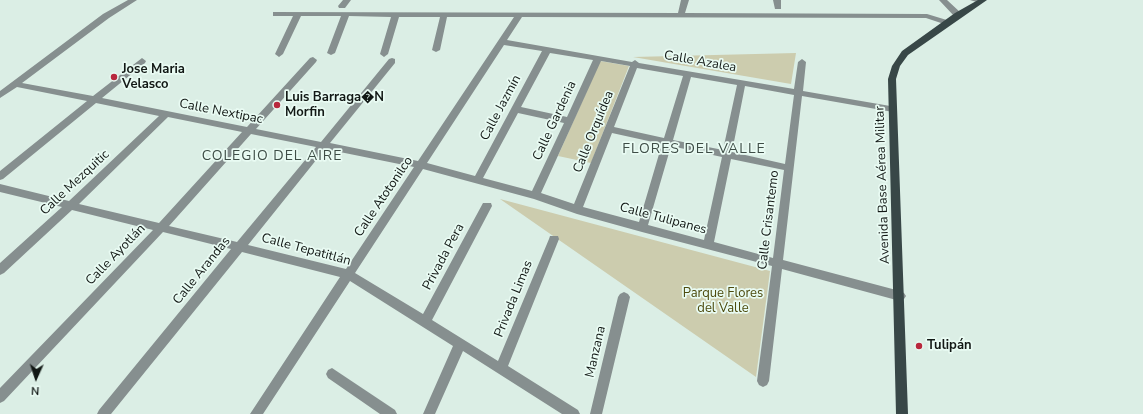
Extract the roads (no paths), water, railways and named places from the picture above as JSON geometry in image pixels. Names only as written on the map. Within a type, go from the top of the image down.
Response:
[{"type":"main road","name":"Avenida Base Aérea Militar","points":[[902,414],[900,296],[892,79],[896,66],[905,53],[979,0]]},
{"type":"street","points":[[0,95],[106,16],[133,0]]},
{"type":"street","points":[[681,14],[685,0]]},
{"type":"street","points":[[943,0],[958,15]]},
{"type":"street","points":[[276,14],[298,14],[345,7],[396,14],[927,16],[947,23]]},
{"type":"street","points":[[331,53],[345,7]]},
{"type":"street","points":[[279,54],[298,14]]},
{"type":"street","points":[[384,54],[396,14]]},
{"type":"street","points":[[436,50],[444,14]]},
{"type":"street","name":"Calle Atotonilco","points":[[256,414],[520,14]]},
{"type":"street","name":"Calle Azalea","points":[[502,42],[598,59],[635,63],[893,109]]},
{"type":"street","name":"Calle Jazmín","points":[[478,179],[546,50]]},
{"type":"street","name":"Calle Gardenia","points":[[535,194],[598,59]]},
{"type":"street","points":[[0,176],[142,60]]},
{"type":"street","name":"Calle Ayotlán","points":[[0,397],[161,228],[313,60]]},
{"type":"street","name":"Calle Arandas","points":[[103,414],[392,61]]},
{"type":"street","name":"Calle Crisantemo","points":[[763,380],[802,62]]},
{"type":"street","name":"Calle Orquídea","points":[[577,210],[635,63]]},
{"type":"street","points":[[642,228],[688,73]]},
{"type":"street","points":[[708,245],[742,82]]},
{"type":"street","name":"Calle Nextipac","points":[[16,84],[421,165]]},
{"type":"street","points":[[515,109],[569,121]]},
{"type":"street","name":"Calle Mezquitic","points":[[0,270],[71,205],[166,114]]},
{"type":"street","points":[[609,129],[789,168]]},
{"type":"street","name":"Calle Tulipanes","points":[[421,165],[535,194],[577,210],[642,228],[900,296]]},
{"type":"street","name":"Calle Tepatitlán","points":[[0,188],[348,274],[574,414]]},
{"type":"street","name":"Privada Pera","points":[[425,322],[487,206]]},
{"type":"street","name":"Privada Limas","points":[[501,369],[554,239]]},
{"type":"street","name":"Manzana","points":[[596,414],[624,297]]},
{"type":"street","points":[[429,414],[460,344]]},
{"type":"street","points":[[332,374],[392,414]]},
{"type":"place","name":"Jose Maria Velasco","points":[[114,77]]},
{"type":"place","name":"Luis Barraga�N Morfin","points":[[277,105]]},
{"type":"place","name":"Tulipán","points":[[919,346]]},
{"type":"district","name":"FLORES DEL VALLE","points":[[694,150]]},
{"type":"district","name":"COLEGIO DEL AIRE","points":[[272,157]]},
{"type":"park label","name":"Parque Flores del Valle","points":[[723,302]]}]
